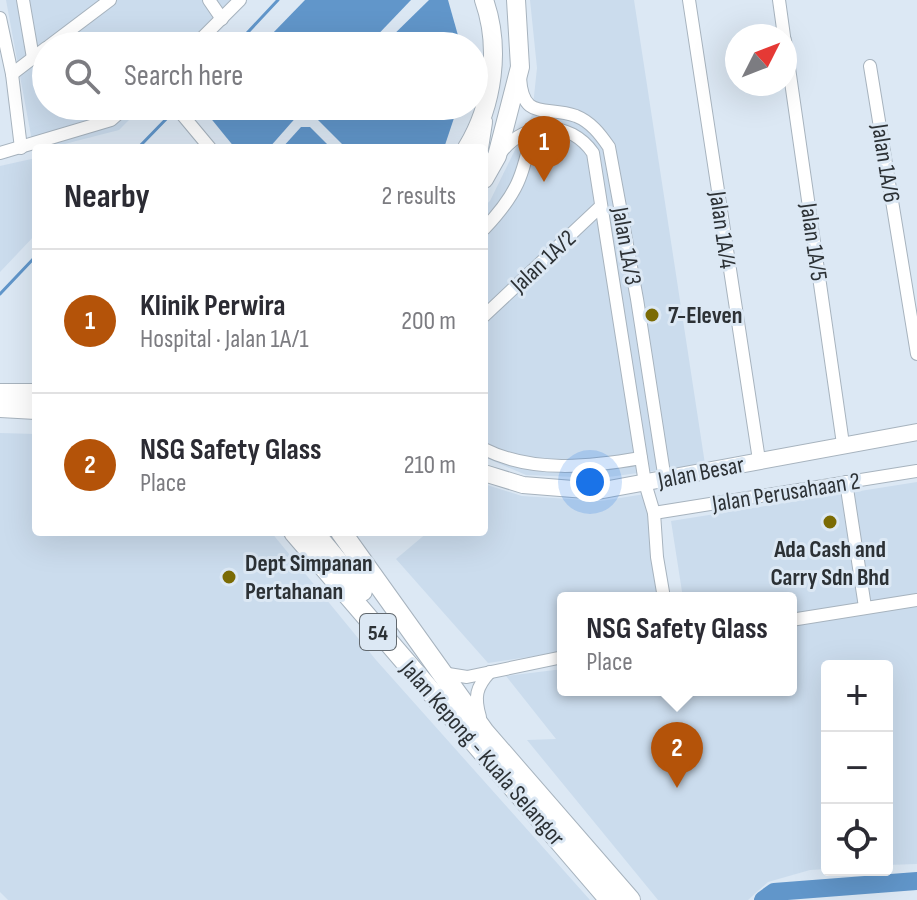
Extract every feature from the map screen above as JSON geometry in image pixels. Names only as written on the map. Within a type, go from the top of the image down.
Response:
[{"type":"highway","points":[[482,122],[486,144]]},
{"type":"highway","points":[[0,394],[32,394]]},
{"type":"highway","points":[[0,407],[32,409]]},
{"type":"highway","name":"Jalan Kepong - Kuala Selangor","points":[[297,536],[610,900]]},
{"type":"highway","points":[[316,536],[442,693],[462,731]]},
{"type":"highway","name":"54","points":[[344,536],[442,673]]},
{"type":"highway","name":"Jalan Kepong - Kuala Selangor","points":[[442,673],[484,732],[630,900]]},
{"type":"main road","points":[[484,0],[493,58],[488,100]]},
{"type":"main road","points":[[488,152],[520,67],[516,0]]},
{"type":"main road","points":[[469,144],[482,122]]},
{"type":"street","points":[[23,0],[32,52]]},
{"type":"street","points":[[67,32],[110,0]]},
{"type":"street","points":[[209,0],[222,19]]},
{"type":"street","points":[[209,32],[240,0]]},
{"type":"street","name":"Jalan 1A/4","points":[[689,0],[759,460]]},
{"type":"street","name":"Jalan 1A/5","points":[[779,0],[783,24]]},
{"type":"street","points":[[0,18],[12,74],[21,148]]},
{"type":"street","points":[[12,74],[32,59]]},
{"type":"street","name":"Jalan 1A/6","points":[[870,66],[917,354]]},
{"type":"street","name":"Jalan 1A/3","points":[[520,67],[521,91],[526,105],[575,116],[598,131],[609,147],[637,299],[665,480]]},
{"type":"street","name":"Jalan 1A/5","points":[[793,96],[843,444]]},
{"type":"street","points":[[558,130],[560,113]]},
{"type":"street","points":[[34,144],[111,120]]},
{"type":"street","points":[[187,120],[207,144]]},
{"type":"street","points":[[488,152],[533,128]]},
{"type":"street","points":[[488,225],[503,209],[524,174],[533,128]]},
{"type":"street","name":"Jalan 1A/3","points":[[533,128],[558,130],[585,142],[593,153],[645,483],[654,513],[663,592]]},
{"type":"street","points":[[0,153],[32,145]]},
{"type":"street","name":"Jalan 1A/2","points":[[488,312],[601,206]]},
{"type":"street","name":"Jalan Besar","points":[[488,474],[523,485],[598,491],[917,432]]},
{"type":"street","points":[[488,451],[552,464],[592,467],[641,458]]},
{"type":"street","name":"Jalan Perusahaan 2","points":[[654,513],[917,471]]},
{"type":"street","points":[[846,482],[865,607]]},
{"type":"street","points":[[797,619],[917,600]]},
{"type":"street","points":[[442,673],[467,677],[557,658]]},
{"type":"street","points":[[484,732],[475,703],[477,690],[492,670]]},
{"type":"shaded area","points":[[6,0],[247,0],[216,32],[32,32],[32,120],[129,120],[119,130],[65,144],[33,144]]},
{"type":"shaded area","points":[[530,0],[634,0],[705,464],[601,478],[526,475],[488,459],[488,203],[532,115],[537,68]]},
{"type":"shaded area","points":[[32,159],[32,238],[0,272],[0,166]]},
{"type":"shaded area","points":[[0,433],[32,434],[32,536],[274,536],[376,660],[590,900],[8,900],[0,892]]},
{"type":"shaded area","points":[[917,482],[917,864],[893,865],[893,660],[821,660],[821,869],[768,882],[748,900],[658,900],[527,740],[556,739],[506,676],[557,670],[557,696],[797,696],[797,592],[682,592],[671,521]]},
{"type":"shaded area","points":[[488,485],[522,496],[601,501],[645,494],[664,592],[557,592],[557,653],[488,663],[396,559],[423,536],[488,536]]},
{"type":"water","points":[[305,0],[411,0],[380,32],[274,32]]},
{"type":"water","points":[[429,0],[448,0],[457,32],[396,32]]},
{"type":"water","points":[[212,120],[294,120],[273,144],[232,144]]},
{"type":"water","points":[[318,120],[453,120],[445,144],[342,144]]},
{"type":"water","points":[[301,127],[310,127],[327,144],[286,144]]},
{"type":"waterway","points":[[248,32],[278,0]]},
{"type":"waterway","points":[[142,144],[165,120]]},
{"type":"waterway","points":[[0,294],[32,260]]},
{"type":"waterway","points":[[763,900],[774,892],[917,881]]},
{"type":"place","name":"Klinik Perwira","points":[[544,182]]},
{"type":"place","name":"7-Eleven","points":[[652,315]]},
{"type":"place","name":"Ada Cash and Carry Sdn Bhd","points":[[830,522]]},
{"type":"place","name":"Dept Simpanan Pertahanan","points":[[229,577]]},
{"type":"place","name":"NSG Safety Glass","points":[[677,788]]}]
